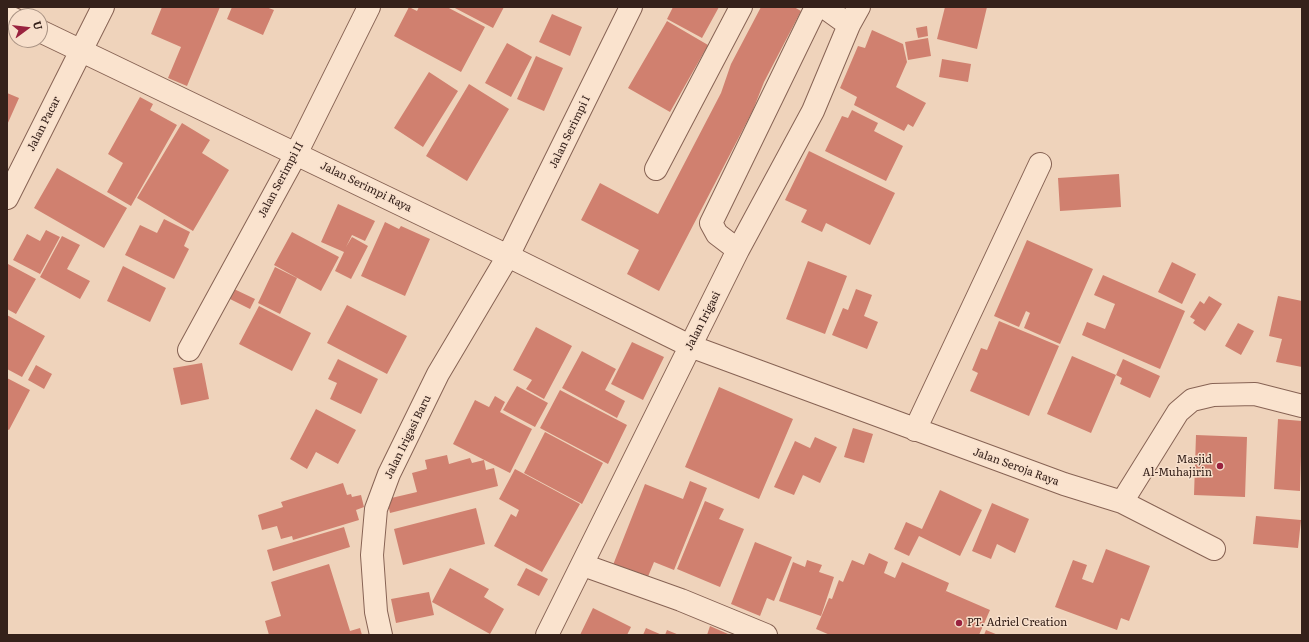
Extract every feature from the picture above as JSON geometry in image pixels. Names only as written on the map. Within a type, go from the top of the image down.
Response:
[{"type":"street","name":"Jalan Pacar","points":[[7,198],[103,7]]},
{"type":"street","name":"Jalan Serimpi II","points":[[189,350],[296,154],[369,7]]},
{"type":"street","name":"Jalan Serimpi I","points":[[508,256],[632,7]]},
{"type":"street","points":[[656,169],[741,7]]},
{"type":"street","points":[[738,250],[717,234],[711,223],[812,18],[816,7]]},
{"type":"street","points":[[824,7],[854,16]]},
{"type":"street","name":"Jalan Irigasi","points":[[547,635],[738,250],[813,111],[854,16]]},
{"type":"street","name":"Jalan Serimpi Raya","points":[[48,35],[508,256],[690,346]]},
{"type":"street","points":[[915,430],[1040,164]]},
{"type":"street","name":"Jalan Irigasi Baru","points":[[381,635],[376,612],[372,555],[376,509],[390,474],[438,374],[508,256]]},
{"type":"street","name":"Jalan Seroja Raya","points":[[690,346],[1064,484],[1122,502],[1214,549]]},
{"type":"street","points":[[1122,502],[1178,412],[1192,400],[1213,394],[1255,394],[1302,406]]},
{"type":"street","points":[[583,565],[681,600],[766,635]]},
{"type":"building","points":[[162,7],[220,7],[187,86],[168,78],[181,47],[151,34]]},
{"type":"building","points":[[232,7],[266,7],[274,10],[263,35],[227,19]]},
{"type":"building","points":[[409,7],[417,11],[419,7],[447,7],[485,27],[461,72],[394,36]]},
{"type":"building","points":[[453,7],[504,7],[493,28]]},
{"type":"building","points":[[673,7],[719,7],[702,38],[667,19]]},
{"type":"building","points":[[761,7],[794,7],[801,11],[764,82],[753,110],[659,291],[627,274],[639,250],[581,220],[600,183],[658,214],[721,93],[731,64]]},
{"type":"building","points":[[945,7],[987,7],[977,49],[937,39]]},
{"type":"building","points":[[552,14],[582,27],[570,56],[539,42]]},
{"type":"building","points":[[667,21],[708,45],[670,112],[628,88]]},
{"type":"building","points":[[927,26],[928,36],[918,38],[916,28]]},
{"type":"building","points":[[872,30],[903,44],[907,62],[896,87],[926,103],[913,127],[908,124],[904,131],[854,105],[857,97],[840,88],[858,46],[865,48]]},
{"type":"building","points":[[928,38],[931,56],[908,60],[905,42]]},
{"type":"building","points":[[507,43],[532,57],[511,97],[485,83]]},
{"type":"building","points":[[536,56],[563,68],[544,111],[517,99]]},
{"type":"building","points":[[942,59],[971,64],[968,82],[939,77]]},
{"type":"building","points":[[429,72],[458,91],[423,147],[394,128]]},
{"type":"building","points":[[469,84],[509,109],[467,181],[426,156]]},
{"type":"building","points":[[7,93],[19,98],[7,125]]},
{"type":"building","points":[[140,97],[153,104],[150,110],[177,125],[131,206],[107,192],[123,163],[108,154]]},
{"type":"building","points":[[852,110],[878,123],[874,131],[903,146],[886,181],[825,151],[842,116],[848,118]]},
{"type":"building","points":[[182,123],[210,140],[202,153],[229,170],[193,231],[137,198]]},
{"type":"building","points":[[809,151],[895,193],[870,245],[826,223],[822,232],[801,222],[807,210],[785,200]]},
{"type":"building","points":[[57,168],[127,208],[104,248],[34,208]]},
{"type":"building","points":[[1119,174],[1121,207],[1060,211],[1058,178]]},
{"type":"building","points":[[338,204],[375,221],[365,241],[352,235],[346,247],[352,237],[368,246],[351,279],[335,271],[344,252],[321,242]]},
{"type":"building","points":[[164,219],[190,232],[184,246],[189,249],[174,279],[125,255],[140,225],[157,233]]},
{"type":"building","points":[[385,222],[399,229],[401,226],[430,239],[405,296],[361,276]]},
{"type":"building","points":[[46,230],[60,237],[40,274],[13,260],[27,234],[40,241]]},
{"type":"building","points":[[292,232],[339,257],[321,291],[274,265]]},
{"type":"building","points":[[62,236],[80,245],[67,269],[90,281],[80,299],[40,277]]},
{"type":"building","points":[[1027,240],[1093,269],[1060,344],[1024,328],[1030,313],[1026,311],[1019,327],[994,316]]},
{"type":"building","points":[[808,261],[847,276],[825,334],[786,319]]},
{"type":"building","points":[[1172,262],[1196,274],[1182,304],[1158,292]]},
{"type":"building","points":[[8,264],[36,279],[16,314],[7,309]]},
{"type":"building","points":[[123,266],[166,288],[150,322],[107,301]]},
{"type":"building","points":[[275,267],[297,278],[280,314],[258,303]]},
{"type":"building","points":[[1103,275],[1185,311],[1160,369],[1082,335],[1087,322],[1105,329],[1115,304],[1094,295]]},
{"type":"building","points":[[234,289],[255,299],[250,309],[230,299]]},
{"type":"building","points":[[856,289],[872,295],[864,316],[878,322],[867,349],[832,335],[843,308],[848,310]]},
{"type":"building","points":[[1209,296],[1222,304],[1205,331],[1193,323],[1195,320],[1190,317],[1200,301],[1204,304]]},
{"type":"building","points":[[1278,296],[1302,301],[1302,367],[1276,362],[1282,339],[1269,336]]},
{"type":"building","points":[[347,305],[407,336],[387,374],[327,343]]},
{"type":"building","points":[[259,306],[311,333],[292,371],[239,344]]},
{"type":"building","points":[[7,315],[45,336],[22,377],[7,369]]},
{"type":"building","points":[[999,321],[1059,346],[1029,416],[970,391],[978,373],[972,370],[981,348],[987,350]]},
{"type":"building","points":[[1238,323],[1254,331],[1241,355],[1225,346]]},
{"type":"building","points":[[536,327],[572,346],[544,399],[526,389],[532,380],[513,370]]},
{"type":"building","points":[[632,342],[664,357],[643,400],[611,384]]},
{"type":"building","points":[[582,351],[616,369],[605,390],[625,401],[617,418],[562,388]]},
{"type":"building","points":[[1072,356],[1116,375],[1091,433],[1047,414]]},
{"type":"building","points":[[338,359],[378,379],[361,414],[330,399],[337,383],[328,379]]},
{"type":"building","points":[[1123,359],[1160,376],[1150,398],[1120,384],[1122,378],[1116,375]]},
{"type":"building","points":[[202,363],[209,399],[181,405],[173,368]]},
{"type":"building","points":[[36,365],[52,374],[44,389],[28,380]]},
{"type":"building","points":[[7,378],[30,390],[9,430],[7,429]]},
{"type":"building","points":[[517,386],[548,403],[535,427],[503,410]]},
{"type":"building","points":[[719,387],[793,419],[759,499],[685,467]]},
{"type":"building","points":[[560,390],[627,425],[608,464],[540,428]]},
{"type":"building","points":[[495,396],[505,402],[500,412],[532,429],[510,473],[453,444],[475,400],[489,407]]},
{"type":"building","points":[[316,409],[356,430],[338,464],[316,452],[307,469],[290,459]]},
{"type":"building","points":[[1278,419],[1302,421],[1300,491],[1274,489]]},
{"type":"building","points":[[853,428],[873,434],[864,463],[844,457]]},
{"type":"building","points":[[545,432],[603,463],[582,504],[524,473]]},
{"type":"building","name":"Masjid Al-Muhajirin","points":[[1196,435],[1247,437],[1245,497],[1194,495]]},
{"type":"building","points":[[815,437],[837,447],[820,483],[803,475],[794,495],[774,487],[795,441],[810,448]]},
{"type":"building","points":[[447,455],[449,464],[470,458],[472,463],[484,460],[486,470],[494,468],[498,486],[390,513],[387,499],[417,492],[412,473],[427,469],[425,460]]},
{"type":"building","points":[[515,469],[580,504],[542,572],[494,546],[511,514],[516,517],[519,510],[499,499]]},
{"type":"building","points":[[690,481],[707,488],[674,570],[654,562],[647,579],[613,565],[645,484],[683,499]]},
{"type":"building","points":[[343,483],[347,495],[351,494],[352,497],[361,495],[364,507],[356,510],[359,520],[293,540],[292,536],[281,539],[277,526],[262,530],[258,515],[283,507],[281,502]]},
{"type":"building","points":[[940,490],[982,510],[960,556],[919,536],[909,556],[894,549],[906,522],[922,529]]},
{"type":"building","points":[[705,501],[724,509],[719,519],[744,529],[720,587],[677,569]]},
{"type":"building","points":[[992,503],[1029,519],[1015,553],[997,544],[991,559],[972,551]]},
{"type":"building","points":[[476,508],[485,544],[403,565],[394,529]]},
{"type":"building","points":[[1256,516],[1301,520],[1298,548],[1253,544]]},
{"type":"building","points":[[344,527],[350,547],[273,571],[267,550]]},
{"type":"building","points":[[755,542],[792,557],[774,601],[767,598],[760,616],[731,604]]},
{"type":"building","points":[[1106,549],[1150,566],[1129,621],[1121,618],[1117,630],[1055,607],[1073,560],[1087,565],[1082,579],[1093,583]]},
{"type":"building","points":[[869,553],[888,562],[884,573],[895,578],[902,562],[949,583],[944,596],[946,591],[990,610],[979,635],[830,635],[816,629],[829,598],[832,599],[839,580],[843,582],[852,560],[864,565]]},
{"type":"building","points":[[807,560],[822,565],[819,572],[834,577],[821,616],[779,601],[793,562],[805,567]]},
{"type":"building","points":[[329,564],[350,631],[360,628],[362,635],[269,635],[265,621],[281,616],[271,582]]},
{"type":"building","points":[[450,568],[489,589],[484,597],[504,609],[490,634],[432,602]]},
{"type":"building","points":[[526,568],[548,579],[539,596],[517,585]]},
{"type":"building","points":[[429,592],[434,615],[396,623],[391,599]]},
{"type":"building","points":[[593,608],[631,627],[627,635],[580,635]]},
{"type":"building","points":[[710,626],[728,634],[707,635]]},
{"type":"building","points":[[646,628],[662,635],[643,635]]},
{"type":"building","points":[[667,630],[679,635],[665,635]]},
{"type":"building","points":[[986,630],[998,635],[984,635]]},
{"type":"place","name":"Masjid Al-Muhajirin","points":[[1220,466]]},
{"type":"place","name":"PT. Adriel Creation","points":[[959,623]]}]
